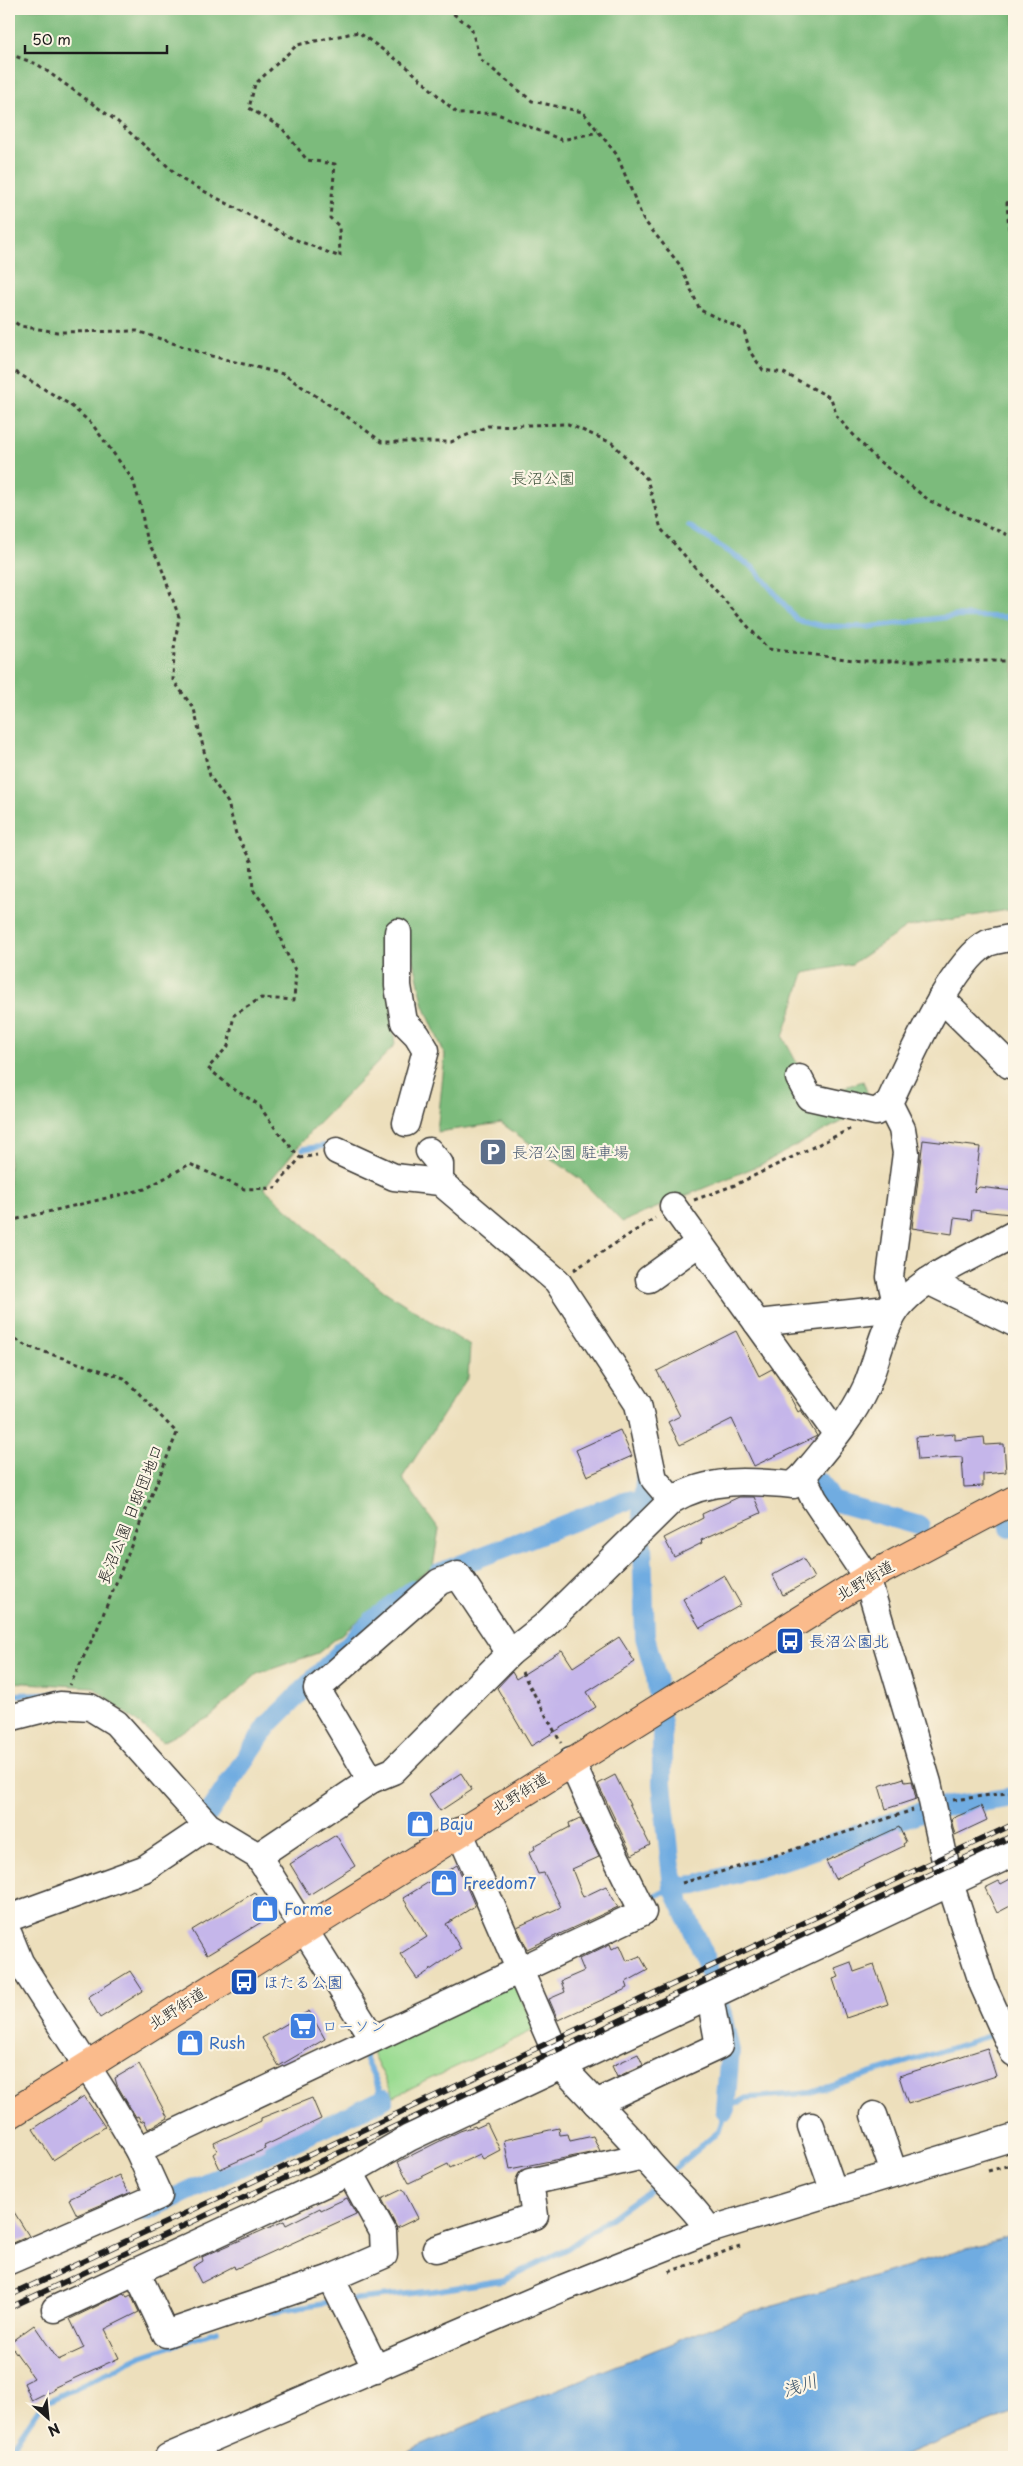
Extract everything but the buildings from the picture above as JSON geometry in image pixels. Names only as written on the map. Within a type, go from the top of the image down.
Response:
[{"type":"main road","name":"北野街道","points":[[9,2114],[571,1761],[867,1578],[1014,1500]]},
{"type":"street","points":[[398,932],[398,986],[404,1022],[426,1050],[406,1123]]},
{"type":"street","points":[[882,1107],[941,998],[970,959],[987,944],[1014,937]]},
{"type":"street","points":[[941,998],[1009,1065]]},
{"type":"street","points":[[799,1078],[809,1098],[882,1107],[902,1129],[906,1153],[890,1277],[897,1308]]},
{"type":"street","points":[[337,1151],[394,1177],[440,1182],[489,1220],[557,1281],[638,1404],[654,1479],[672,1500]]},
{"type":"street","points":[[429,1151],[440,1164],[440,1182]]},
{"type":"street","points":[[673,1206],[836,1433]]},
{"type":"street","points":[[258,1856],[371,1780],[393,1771],[510,1653],[551,1620],[672,1500],[688,1491],[720,1482],[742,1480],[793,1485],[803,1476],[852,1414],[866,1386],[887,1327],[897,1308],[928,1281],[1014,1234]]},
{"type":"street","points":[[649,1279],[699,1244]]},
{"type":"street","points":[[928,1281],[1014,1323]]},
{"type":"street","points":[[757,1322],[897,1308]]},
{"type":"street","points":[[803,1476],[814,1500],[867,1578],[892,1657],[933,1802],[950,1883],[983,1986],[1014,2054]]},
{"type":"street","points":[[371,1780],[317,1689],[439,1582],[458,1575],[510,1653]]},
{"type":"street","points":[[9,1716],[13,1717],[60,1705],[90,1707],[116,1723],[208,1826],[258,1856],[373,2039]]},
{"type":"street","points":[[138,2150],[643,1912],[598,1822],[571,1761]]},
{"type":"street","points":[[9,1918],[144,1869],[208,1826]]},
{"type":"street","points":[[459,1831],[562,2067],[635,2144],[643,2156],[700,2217],[709,2230]]},
{"type":"street","points":[[54,2309],[350,2172],[409,2138],[1014,1853]]},
{"type":"street","points":[[9,1935],[20,1962],[138,2150],[158,2196],[9,2261]]},
{"type":"street","points":[[596,2103],[719,2046],[710,1997]]},
{"type":"street","points":[[874,2115],[894,2174]]},
{"type":"street","points":[[811,2126],[834,2192]]},
{"type":"street","points":[[168,2457],[376,2370],[563,2288],[709,2230],[1014,2137]]},
{"type":"street","points":[[436,2249],[535,2216],[530,2182],[643,2156]]},
{"type":"street","points":[[136,2271],[166,2334],[331,2278],[384,2255],[383,2232],[350,2172]]},
{"type":"street","points":[[331,2278],[376,2370]]},
{"type":"path","points":[[447,9],[471,27],[480,59],[532,101],[583,112],[617,155],[643,219],[680,265],[700,310],[744,330],[750,352],[763,370],[784,373],[831,398],[837,417],[875,458],[930,501],[1014,536]]},
{"type":"path","points":[[9,54],[37,64],[118,122],[183,180],[294,239],[340,257],[339,226],[330,218],[335,164],[307,160],[282,128],[250,108],[255,84],[297,45],[358,32],[407,67],[458,114],[495,112],[562,140],[598,132]]},
{"type":"path","points":[[1014,196],[1008,203],[1009,230],[1014,245]]},
{"type":"path","points":[[9,318],[20,326],[57,332],[137,331],[208,355],[283,374],[382,442],[452,442],[488,426],[568,424],[612,444],[647,479],[661,529],[768,649],[862,661],[1014,660]]},
{"type":"path","points":[[9,368],[69,404],[92,424],[133,480],[141,506],[146,539],[159,561],[180,617],[174,649],[173,680],[194,709],[210,776],[228,803],[236,834],[251,861],[253,890],[272,914],[283,946],[296,972],[294,1000],[260,998],[234,1016],[228,1046],[208,1068],[232,1088],[258,1104],[300,1158]]},
{"type":"path","points":[[557,1281],[673,1206],[707,1196],[771,1168],[847,1130],[882,1107]]},
{"type":"path","points":[[9,1221],[145,1189],[190,1164],[244,1189],[275,1188],[300,1158],[337,1151]]},
{"type":"path","name":"長沼公園 日邸団地口","points":[[9,1335],[26,1346],[124,1378],[178,1433],[98,1627],[60,1705]]},
{"type":"path","points":[[510,1653],[571,1761]]},
{"type":"path","points":[[682,1883],[873,1825],[933,1802],[1014,1792]]},
{"type":"path","points":[[979,2173],[1014,2164]]},
{"type":"path","points":[[662,2275],[747,2244]]},
{"type":"green space","name":"長沼公園","points":[[9,9],[1014,9],[1014,909],[907,927],[852,964],[804,973],[783,1037],[808,1084],[836,1090],[863,1081],[867,1092],[846,1119],[760,1165],[622,1222],[580,1179],[501,1123],[437,1132],[445,1055],[424,1006],[412,953],[385,943],[395,1045],[311,1131],[264,1188],[322,1241],[384,1291],[470,1346],[468,1377],[402,1478],[439,1529],[433,1567],[369,1612],[318,1653],[257,1674],[210,1717],[162,1742],[93,1687],[9,1682]]},
{"type":"green space","points":[[514,1983],[536,2029],[394,2096],[371,2051]]},
{"type":"water","name":"浅川","points":[[1014,2235],[1014,2413],[900,2457],[396,2457],[475,2422],[750,2312]]},
{"type":"waterway","points":[[689,526],[754,568],[797,620],[822,626],[869,627],[956,616],[1005,617],[1014,619]]},
{"type":"waterway","points":[[303,1149],[331,1145]]},
{"type":"waterway","points":[[642,1515],[646,1471]]},
{"type":"waterway","points":[[821,1483],[832,1501],[920,1526]]},
{"type":"waterway","points":[[439,1573],[628,1500]]},
{"type":"waterway","points":[[1009,1528],[1014,1527]]},
{"type":"waterway","points":[[642,1545],[645,1637],[656,1677],[662,1726],[662,1784],[673,1887],[703,1952],[722,2014],[730,2051],[725,2110]]},
{"type":"waterway","points":[[209,1813],[268,1725],[373,1620],[413,1590]]},
{"type":"waterway","points":[[9,1695],[62,1693]]},
{"type":"waterway","points":[[673,1887],[696,1885],[797,1856],[929,1809],[1014,1797]]},
{"type":"waterway","points":[[646,1901],[673,1887]]},
{"type":"waterway","points":[[668,2174],[719,2131],[725,2110],[746,2098],[809,2093],[998,2033]]},
{"type":"waterway","points":[[365,2051],[363,2054],[384,2099]]},
{"type":"waterway","points":[[146,2211],[384,2099]]},
{"type":"waterway","points":[[349,2300],[433,2291],[503,2280],[568,2248],[658,2184]]},
{"type":"waterway","points":[[270,2312],[335,2301]]},
{"type":"waterway","points":[[9,2452],[42,2404],[142,2356],[217,2331]]},
{"type":"railway","points":[[9,2296],[1014,1824]]},
{"type":"railway","points":[[9,2308],[1014,1835]]},
{"type":"place","name":"長沼公園 駐車場","points":[[493,1152]]},
{"type":"place","name":"長沼公園北","points":[[790,1641]]},
{"type":"place","name":"Baju","points":[[420,1824]]},
{"type":"place","name":"Freedom7","points":[[444,1883]]},
{"type":"place","name":"Forme","points":[[265,1909]]},
{"type":"place","name":"ほたる公園","points":[[244,1982]]},
{"type":"place","name":"ローソン","points":[[303,2026]]},
{"type":"place","name":"Rush","points":[[190,2043]]}]
